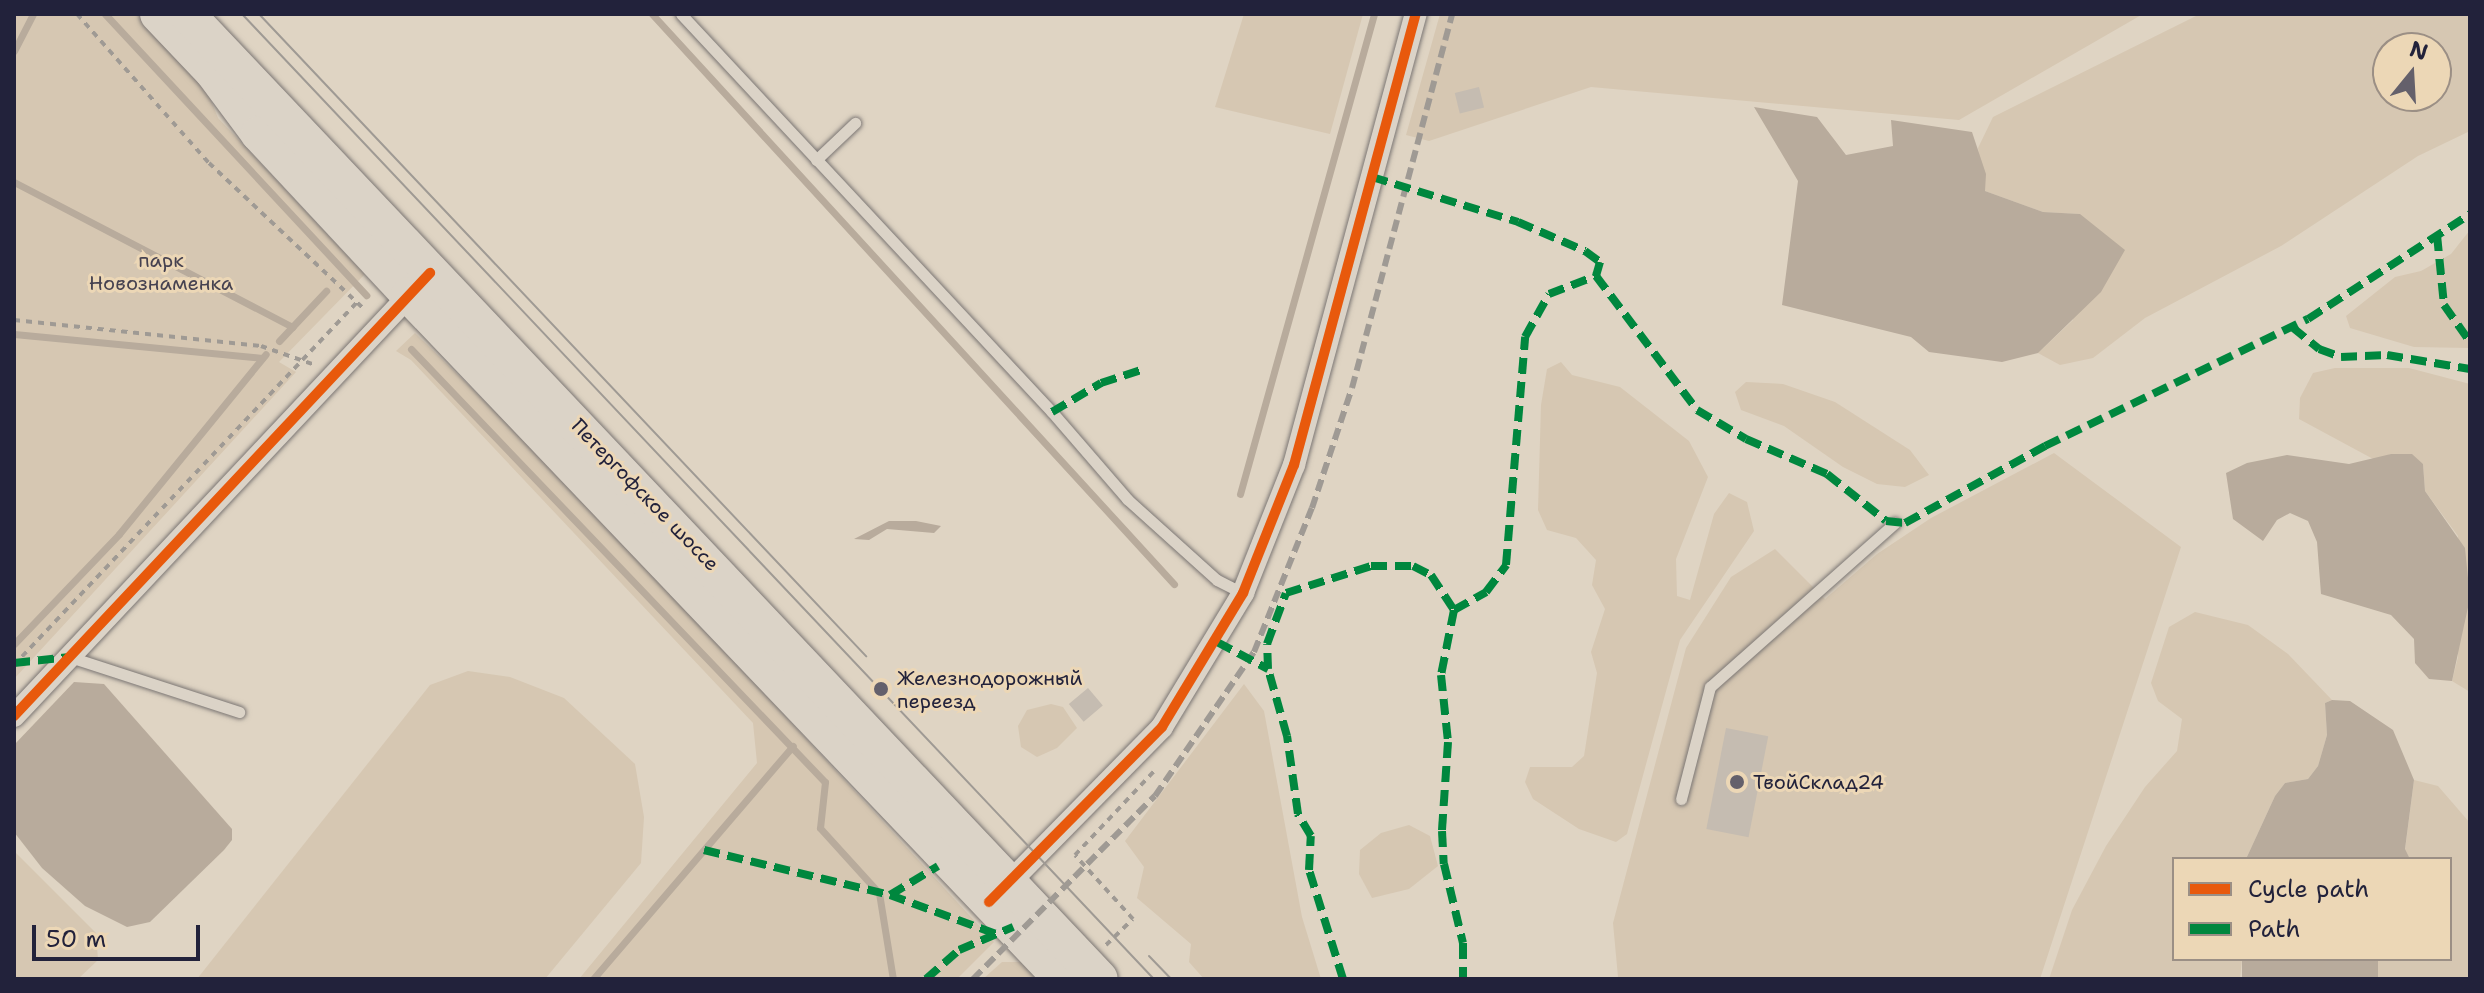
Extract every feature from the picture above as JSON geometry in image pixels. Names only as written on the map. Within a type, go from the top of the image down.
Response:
[{"type":"main road","name":"Петергофское шоссе","points":[[158,14],[213,72],[259,134],[420,284]]},
{"type":"main road","name":"Петергофское шоссе","points":[[187,14],[420,284],[1000,892],[1062,979]]},
{"type":"main road","name":"Петергофское шоссе","points":[[1000,892],[1103,962]]},
{"type":"street","points":[[1000,892],[1162,727],[1243,593],[1294,465],[1416,14]]},
{"type":"street","points":[[14,716],[420,284]]},
{"type":"lane","points":[[681,14],[1052,412],[1127,499],[1217,580],[1243,593]]},
{"type":"lane","points":[[816,160],[855,123]]},
{"type":"lane","points":[[1681,799],[1710,687],[1814,589],[1895,523]]},
{"type":"lane","points":[[70,657],[239,712]]},
{"type":"path","points":[[77,14],[209,163],[314,267],[370,315]]},
{"type":"path","points":[[14,665],[357,302]]},
{"type":"path","points":[[14,320],[261,346],[288,354]]},
{"type":"path","points":[[1103,962],[1133,919],[1075,855],[1155,770]]},
{"type":"shaded area","name":"парк Новознаменка","points":[[14,14],[145,14],[199,70],[218,118],[365,274],[279,362],[296,372],[14,679]]},
{"type":"shaded area","points":[[1244,14],[1363,14],[1330,134],[1215,107]]},
{"type":"shaded area","points":[[1440,14],[2143,14],[1959,120],[1591,87],[1429,141],[1406,135]]},
{"type":"shaded area","points":[[2200,14],[2470,14],[2470,131],[2418,156],[2281,246],[2145,318],[2093,358],[2060,365],[2038,353],[2073,320],[2080,214],[2043,212],[1985,191],[1978,148],[1993,117]]},
{"type":"shaded area","points":[[1754,107],[1817,117],[1846,155],[1893,146],[1891,120],[1972,132],[1986,174],[1985,191],[2043,212],[2080,214],[2125,250],[2101,292],[2038,353],[2002,362],[1929,352],[1911,337],[1782,305],[1798,181]]},
{"type":"shaded area","points":[[2470,230],[2470,348],[2414,347],[2350,328],[2346,316],[2395,277],[2421,271],[2451,254]]},
{"type":"shaded area","points":[[415,333],[582,496],[994,942],[957,979],[579,979],[757,763],[753,723],[411,360],[396,351]]},
{"type":"shaded area","points":[[1561,362],[1572,375],[1620,387],[1689,441],[1708,477],[1676,559],[1677,596],[1690,600],[1714,514],[1729,493],[1747,502],[1754,531],[1680,640],[1627,834],[1616,842],[1579,829],[1533,799],[1525,782],[1530,767],[1572,767],[1584,756],[1597,673],[1591,652],[1605,609],[1592,585],[1596,560],[1576,538],[1547,530],[1538,510],[1541,405],[1547,369]]},
{"type":"shaded area","points":[[2335,368],[2409,368],[2470,384],[2470,692],[2452,681],[2458,657],[2458,536],[2425,491],[2423,464],[2391,454],[2375,460],[2299,419],[2300,398],[2313,373]]},
{"type":"shaded area","points":[[1746,382],[1783,384],[1835,402],[1910,450],[1929,475],[1905,487],[1877,484],[1843,467],[1784,426],[1741,410],[1735,392]]},
{"type":"shaded area","points":[[2054,453],[2181,547],[2040,979],[1618,977],[1613,923],[1686,648],[1731,577],[1775,549],[1825,599],[1877,554],[1931,518]]},
{"type":"shaded area","points":[[2391,454],[2412,454],[2423,464],[2425,491],[2465,548],[2470,598],[2452,681],[2429,679],[2415,663],[2414,639],[2391,615],[2321,594],[2317,542],[2308,521],[2290,513],[2277,520],[2263,541],[2233,519],[2226,473],[2247,463],[2287,455],[2349,464]]},
{"type":"shaded area","points":[[889,521],[916,521],[941,526],[934,533],[887,529],[869,540],[854,539]]},
{"type":"shaded area","points":[[2195,612],[2248,625],[2288,654],[2332,700],[2325,703],[2327,735],[2318,766],[2308,779],[2285,783],[2275,796],[2247,857],[2172,857],[2172,961],[2242,961],[2240,979],[2049,979],[2072,910],[2106,846],[2145,787],[2177,751],[2182,719],[2158,701],[2151,683],[2169,627]]},
{"type":"shaded area","points":[[468,671],[510,677],[564,698],[635,764],[644,817],[641,863],[545,979],[197,979],[430,685]]},
{"type":"shaded area","points":[[74,682],[104,684],[232,829],[232,840],[224,850],[150,922],[127,927],[85,906],[42,868],[14,832],[14,745]]},
{"type":"shaded area","points":[[1244,684],[1264,711],[1302,917],[1321,979],[1204,979],[1189,962],[1191,944],[1137,898],[1144,867],[1125,841]]},
{"type":"shaded area","points":[[2332,700],[2350,701],[2393,730],[2414,780],[2405,849],[2409,857],[2247,857],[2275,796],[2285,783],[2308,779],[2318,766],[2327,735],[2325,703]]},
{"type":"shaded area","points":[[1051,704],[1063,707],[1077,728],[1057,748],[1037,757],[1021,747],[1018,726],[1027,710]]},
{"type":"shaded area","points":[[2414,780],[2438,786],[2470,823],[2470,979],[2374,979],[2378,961],[2452,961],[2452,857],[2409,857],[2405,850]]},
{"type":"shaded area","points":[[1409,825],[1430,836],[1438,866],[1409,889],[1372,898],[1359,874],[1360,850],[1381,833]]},
{"type":"shaded area","points":[[14,851],[96,933],[98,960],[78,979],[14,979]]},
{"type":"shaded area","points":[[2242,961],[2378,961],[2378,979],[2242,979]]},
{"type":"shaded area","points":[[1002,962],[1021,962],[1036,979],[983,979]]},
{"type":"building","points":[[1479,87],[1484,107],[1460,113],[1455,93]]},
{"type":"building","points":[[1088,688],[1103,706],[1084,722],[1069,704]]},
{"type":"building","name":"ТвойСклад24","points":[[1726,728],[1768,736],[1749,837],[1706,829]]},
{"type":"waterway","points":[[14,51],[33,14]]},
{"type":"waterway","points":[[105,14],[366,295]]},
{"type":"waterway","points":[[652,14],[1174,584]]},
{"type":"waterway","points":[[1240,494],[1374,14]]},
{"type":"waterway","points":[[14,182],[292,327]]},
{"type":"waterway","points":[[279,341],[326,291]]},
{"type":"waterway","points":[[14,334],[262,358]]},
{"type":"waterway","points":[[411,349],[825,782],[820,828],[879,893],[893,979]]},
{"type":"waterway","points":[[14,644],[119,534],[266,354]]},
{"type":"waterway","points":[[593,979],[793,746]]},
{"type":"tram line","points":[[242,14],[1154,979]]},
{"type":"tram line","points":[[259,14],[866,656]]},
{"type":"tram line","points":[[1149,956],[1171,979]]},
{"type":"railway","points":[[973,979],[1155,796],[1254,652],[1312,508],[1352,388],[1452,14]]},
{"type":"marked path","points":[[1372,177],[1518,222],[1585,251],[1600,262],[1596,276],[1697,410],[1746,439],[1827,474],[1886,521],[1905,523],[2045,446],[2308,319],[2470,214]]},
{"type":"marked path","points":[[2437,235],[2444,305],[2470,342]]},
{"type":"marked path","points":[[1454,610],[1486,592],[1506,565],[1525,337],[1549,294],[1596,276]]},
{"type":"marked path","points":[[2292,327],[2319,349],[2341,357],[2387,355],[2470,369]]},
{"type":"marked path","points":[[1052,412],[1101,383],[1144,369]]},
{"type":"marked path","points":[[1343,979],[1309,870],[1311,836],[1298,814],[1287,736],[1268,669],[1267,644],[1286,593],[1371,566],[1413,566],[1431,575],[1454,610],[1441,675],[1448,742],[1442,831],[1444,864],[1463,943],[1463,979]]},
{"type":"marked path","points":[[1217,642],[1268,669]]},
{"type":"marked path","points":[[14,663],[70,657]]},
{"type":"marked path","points":[[704,850],[890,895],[938,866]]},
{"type":"marked path","points":[[890,895],[999,935]]},
{"type":"marked path","points":[[926,979],[959,950],[1013,927]]},
{"type":"cycle path","points":[[989,902],[1162,727],[1243,593],[1294,465],[1416,14]]},
{"type":"cycle path","points":[[14,716],[430,273]]},
{"type":"place","name":"Железнодорожный переезд","points":[[881,689]]},
{"type":"place","name":"ТвойСклад24","points":[[1737,782]]}]
